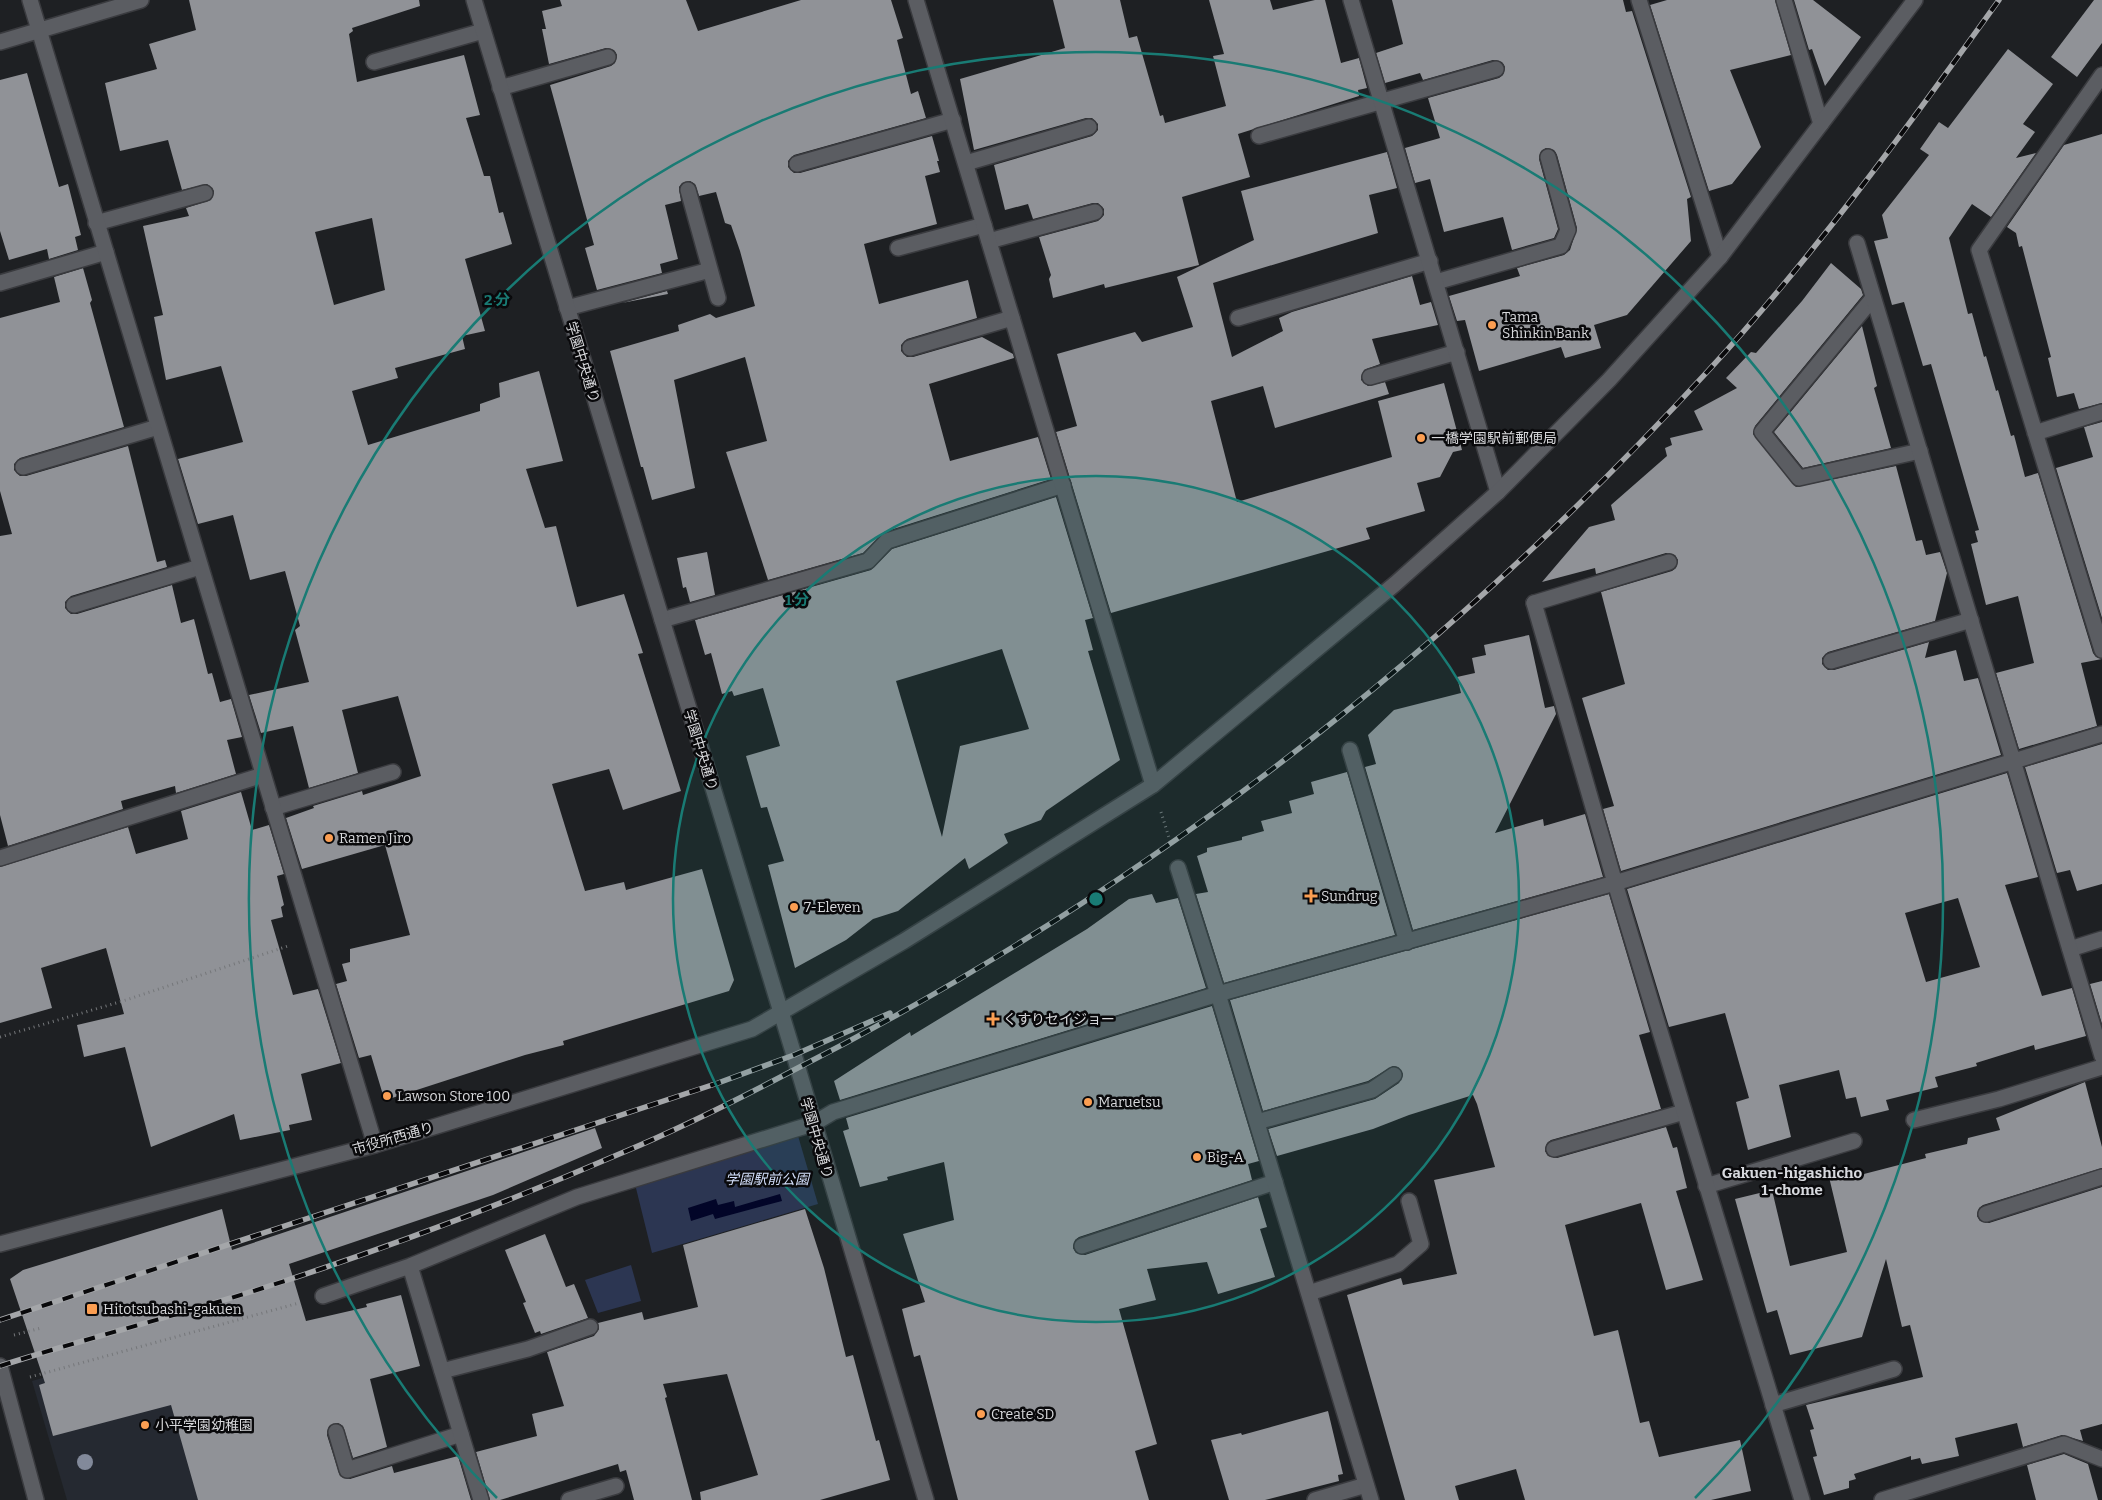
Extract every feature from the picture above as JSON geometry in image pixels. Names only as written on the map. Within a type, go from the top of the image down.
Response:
[{"type":"street","points":[[30,0],[375,1144]]},
{"type":"street","points":[[0,42],[140,0]]},
{"type":"street","name":"学園中央通り","points":[[474,0],[926,1500]]},
{"type":"street","points":[[916,0],[1153,785]]},
{"type":"street","points":[[1351,0],[1498,492]]},
{"type":"street","points":[[1639,0],[1720,257]]},
{"type":"street","points":[[1784,0],[1821,124]]},
{"type":"street","name":"市役所西通り","points":[[0,1244],[375,1144],[752,1029],[904,941],[1153,785],[1387,590],[1498,492],[1609,380],[1720,257],[1915,0]]},
{"type":"street","points":[[374,62],[483,31]]},
{"type":"street","points":[[500,88],[608,57]]},
{"type":"street","points":[[1259,136],[1496,69]]},
{"type":"street","points":[[2102,75],[1979,250],[2102,650]]},
{"type":"street","points":[[797,164],[953,120]]},
{"type":"street","points":[[966,163],[1089,127]]},
{"type":"street","points":[[1436,282],[1561,246],[1568,230],[1548,157]]},
{"type":"street","points":[[688,190],[718,298]]},
{"type":"street","points":[[96,223],[205,193]]},
{"type":"street","points":[[989,241],[1095,212]]},
{"type":"street","points":[[898,248],[984,226]]},
{"type":"street","points":[[1857,243],[2102,1056]]},
{"type":"street","points":[[0,283],[106,252]]},
{"type":"street","points":[[1238,318],[1430,261]]},
{"type":"street","points":[[567,308],[710,270]]},
{"type":"street","points":[[1873,298],[1762,432],[1799,478],[1920,451]]},
{"type":"street","points":[[910,348],[1012,318]]},
{"type":"street","points":[[1370,377],[1457,352]]},
{"type":"street","points":[[2035,433],[2102,412]]},
{"type":"street","points":[[23,467],[158,426]]},
{"type":"street","points":[[662,620],[868,561],[887,541],[1063,485]]},
{"type":"street","points":[[1669,562],[1534,603],[1615,883],[1802,1500]]},
{"type":"street","points":[[74,605],[200,567]]},
{"type":"street","points":[[1831,661],[1971,620]]},
{"type":"street","points":[[324,1296],[410,1266],[577,1197],[813,1124],[833,1112],[1218,994],[1615,883],[2102,734]]},
{"type":"street","points":[[1350,750],[1407,942]]},
{"type":"street","points":[[273,808],[393,772]]},
{"type":"street","points":[[0,858],[263,776]]},
{"type":"street","points":[[1178,868],[1371,1500]]},
{"type":"street","points":[[2070,949],[2102,940]]},
{"type":"street","points":[[1914,1120],[1999,1099],[2102,1067]]},
{"type":"street","points":[[1257,1122],[1372,1090],[1394,1075]]},
{"type":"street","points":[[1554,1149],[1684,1112]]},
{"type":"street","points":[[1706,1186],[1854,1141]]},
{"type":"street","points":[[1986,1214],[2102,1177]]},
{"type":"street","points":[[1082,1246],[1275,1182]]},
{"type":"street","points":[[1309,1293],[1398,1264],[1421,1244],[1409,1200]]},
{"type":"street","points":[[410,1266],[481,1500]]},
{"type":"street","points":[[442,1371],[528,1348],[590,1327]]},
{"type":"street","points":[[0,1366],[36,1500]]},
{"type":"street","points":[[1773,1405],[1894,1369]]},
{"type":"street","points":[[336,1432],[347,1470],[462,1434]]},
{"type":"street","points":[[1882,1500],[2064,1444],[2102,1459]]},
{"type":"street","points":[[1315,1500],[1366,1485]]},
{"type":"street","points":[[569,1500],[616,1486]]},
{"type":"path","points":[[1153,785],[1178,868]]},
{"type":"path","points":[[0,1037],[123,1002],[312,938]]},
{"type":"path","points":[[26,1378],[324,1296]]},
{"type":"path","points":[[14,1335],[42,1328]]},
{"type":"shaded area","points":[[780,1194],[782,1201],[715,1219],[713,1214],[691,1221],[688,1208],[716,1199],[718,1205],[734,1201],[735,1207]]},
{"type":"shaded area","name":"小平学園幼稚園","points":[[218,1328],[266,1500],[67,1500],[32,1381]]},
{"type":"green space","name":"学園駅前公園","points":[[796,1129],[818,1204],[652,1253],[634,1180]]},
{"type":"green space","points":[[631,1265],[641,1301],[598,1313],[585,1280]]},
{"type":"building","points":[[189,0],[419,0],[420,6],[352,28],[353,31],[349,34],[357,82],[464,55],[480,115],[466,118],[484,176],[490,176],[499,213],[503,212],[512,244],[465,259],[485,331],[462,336],[465,349],[395,368],[398,378],[352,391],[368,445],[480,411],[480,404],[500,397],[499,383],[539,371],[563,461],[526,469],[545,528],[556,526],[577,607],[624,594],[643,653],[638,654],[681,791],[623,810],[609,769],[552,784],[585,891],[624,882],[626,890],[702,869],[734,980],[729,991],[563,1041],[564,1045],[525,1055],[392,1098],[390,1094],[383,1095],[371,1055],[359,1058],[336,984],[347,981],[342,964],[350,962],[350,949],[410,935],[385,845],[302,869],[286,818],[314,808],[313,806],[362,791],[363,795],[421,776],[398,696],[342,710],[358,773],[309,788],[293,726],[261,733],[249,695],[309,682],[295,630],[300,626],[285,571],[250,580],[233,515],[198,524],[178,459],[243,442],[221,366],[166,380],[154,317],[163,315],[143,226],[189,216],[186,208],[211,200],[214,191],[207,184],[182,190],[168,140],[120,151],[105,83],[157,69],[149,44],[196,30]],"holes":[[[372,218],[385,290],[334,305],[315,232]]]},
{"type":"building","points":[[560,0],[686,0],[698,31],[801,0],[891,0],[903,38],[897,40],[911,94],[918,91],[926,118],[794,155],[788,161],[788,167],[794,173],[800,173],[932,136],[940,172],[925,176],[937,224],[864,244],[879,304],[968,280],[977,318],[907,339],[901,345],[901,351],[907,357],[913,357],[982,337],[1013,354],[1014,358],[929,384],[950,461],[1038,437],[1051,479],[884,532],[863,553],[768,580],[726,452],[767,441],[745,357],[674,380],[695,488],[652,500],[643,467],[641,467],[610,351],[679,331],[678,325],[710,314],[716,318],[755,306],[740,251],[731,225],[725,223],[716,192],[699,196],[695,184],[690,181],[682,183],[679,187],[681,201],[665,205],[678,259],[660,264],[662,273],[597,290],[585,248],[594,245],[550,85],[611,66],[615,63],[617,55],[614,50],[606,48],[549,64],[542,29],[546,29],[542,11],[562,6]]},
{"type":"building","points":[[1053,0],[1120,0],[1129,38],[1137,36],[1160,116],[1163,115],[1165,123],[1226,106],[1213,56],[1224,54],[1209,0],[1270,0],[1273,10],[1315,0],[1325,0],[1341,63],[1359,58],[1367,88],[1358,90],[1359,96],[1238,134],[1250,177],[1182,197],[1199,265],[1105,288],[1104,284],[1053,298],[1049,279],[1051,275],[1039,237],[1098,221],[1104,215],[1104,209],[1098,203],[1093,203],[1033,219],[1028,204],[1005,210],[994,165],[1092,136],[1098,130],[1098,124],[1092,118],[1086,118],[974,150],[960,79],[1065,48]]},
{"type":"building","points":[[1392,0],[1623,0],[1626,12],[1632,11],[1691,197],[1687,199],[1691,241],[1627,315],[1594,325],[1601,348],[1565,358],[1561,347],[1479,371],[1465,320],[1457,321],[1449,296],[1520,276],[1517,268],[1564,255],[1570,250],[1577,228],[1557,155],[1554,150],[1546,148],[1541,151],[1539,159],[1558,229],[1554,238],[1512,250],[1503,217],[1444,232],[1430,179],[1415,183],[1405,148],[1440,138],[1428,98],[1499,78],[1503,75],[1505,67],[1502,62],[1493,60],[1423,80],[1420,73],[1385,83],[1376,53],[1403,44]]},
{"type":"building","points":[[1667,0],[1775,0],[1791,55],[1730,70],[1761,147],[1732,184],[1709,191],[1650,5]]},
{"type":"building","points":[[1794,0],[1813,0],[1861,37],[1825,86],[1812,49],[1809,50]]},
{"type":"building","points":[[2094,0],[2102,0],[2102,43],[2077,77],[2051,57]]},
{"type":"building","points":[[2008,49],[2053,84],[2023,124],[2035,132],[2016,158],[2036,153],[1991,217],[1972,204],[1949,238],[1968,314],[1972,313],[1984,357],[1986,356],[1996,391],[1998,390],[2011,436],[2014,435],[2025,477],[2038,473],[2093,653],[2096,657],[2102,659],[2081,663],[2097,726],[2019,749],[1996,673],[2034,663],[2018,596],[1986,605],[1971,544],[1978,542],[1975,531],[1979,530],[1931,364],[1923,366],[1904,302],[1892,305],[1874,241],[1888,238],[1882,215],[1929,155],[1920,149],[1939,122],[1948,128]]},
{"type":"building","points":[[27,73],[59,187],[68,184],[81,235],[75,237],[78,250],[49,259],[47,249],[9,260],[0,231],[0,80]]},
{"type":"building","points":[[2102,134],[2102,403],[2079,409],[2074,393],[2057,397],[2048,358],[2051,357],[2022,246],[2019,247],[2016,233],[2007,227],[2064,145]]},
{"type":"building","points":[[1387,152],[1397,188],[1369,195],[1378,233],[1213,283],[1232,357],[1283,331],[1279,318],[1292,312],[1412,276],[1420,305],[1431,302],[1438,325],[1372,339],[1380,364],[1364,370],[1361,380],[1368,386],[1385,382],[1389,394],[1275,428],[1263,386],[1211,401],[1237,502],[1392,457],[1378,401],[1444,383],[1462,450],[1453,452],[1440,477],[1417,483],[1425,511],[1366,528],[1370,539],[1111,613],[1056,432],[1077,426],[1057,354],[1135,332],[1142,342],[1193,327],[1177,277],[1254,240],[1241,191]]},
{"type":"building","points":[[1831,263],[1861,289],[1863,295],[1755,426],[1753,434],[1796,487],[1896,466],[1916,541],[1922,540],[1926,555],[1940,552],[1947,573],[1935,621],[1828,652],[1822,658],[1822,664],[1828,670],[1834,670],[1929,642],[1925,658],[1956,650],[1964,681],[1978,678],[2001,755],[1621,871],[1603,809],[1614,806],[1582,698],[1625,684],[1601,592],[1672,571],[1676,568],[1678,560],[1675,555],[1666,553],[1596,574],[1595,568],[1542,582],[1589,527],[1615,520],[1611,505],[1667,456],[1665,448],[1672,445],[1670,438],[1703,430],[1694,411],[1737,388],[1726,378],[1751,352],[1756,353],[1802,301]]},
{"type":"building","points":[[83,268],[92,300],[90,303],[124,427],[20,458],[14,464],[14,470],[20,476],[26,476],[128,446],[157,562],[165,560],[167,567],[71,596],[65,602],[65,608],[71,614],[77,614],[172,585],[181,623],[194,619],[208,674],[212,673],[220,702],[231,699],[242,737],[227,740],[236,774],[176,793],[175,786],[121,801],[123,809],[8,846],[0,815],[0,536],[12,534],[0,491],[0,318],[60,302],[54,277]]},
{"type":"building","points":[[667,291],[668,294],[622,303]]},
{"type":"building","points":[[1862,326],[1877,386],[1874,388],[1891,448],[1803,468],[1774,432]]},
{"type":"building","points":[[2102,422],[2102,618],[2056,468],[2093,457],[2084,427]]},
{"type":"building","points":[[1056,497],[1093,618],[1085,620],[1093,650],[1088,651],[1120,760],[1046,811],[1041,820],[1004,834],[1008,843],[969,869],[965,858],[898,911],[873,919],[846,940],[795,968],[768,865],[784,861],[767,807],[761,808],[746,756],[780,746],[763,688],[734,696],[732,691],[722,694],[711,653],[705,655],[695,620],[871,570],[892,549]],"holes":[[[1002,649],[1029,729],[960,746],[942,837],[896,681]]]},
{"type":"building","points":[[707,552],[715,595],[690,602],[686,587],[683,588],[677,558]]},
{"type":"building","points":[[1529,635],[1545,708],[1554,706],[1556,714],[1495,833],[1543,819],[1544,826],[1585,814],[1603,877],[1413,930],[1365,767],[1376,764],[1368,735],[1394,710],[1461,693],[1457,677],[1475,673],[1472,658],[1486,655],[1484,645]]},
{"type":"building","points":[[2102,744],[2102,884],[2077,891],[2070,870],[2057,873],[2025,767]]},
{"type":"building","points":[[1347,772],[1395,935],[1224,983],[1196,894],[1208,892],[1197,856],[1207,852],[1207,848],[1242,840],[1242,837],[1264,831],[1261,821],[1292,813],[1289,801],[1314,794],[1311,782]]},
{"type":"building","points":[[2007,773],[2038,877],[2005,885],[2042,996],[2072,988],[2086,1036],[2035,1050],[2034,1045],[1976,1063],[1977,1066],[1935,1077],[1938,1087],[1886,1100],[1889,1110],[1861,1117],[1856,1097],[1846,1099],[1839,1070],[1779,1085],[1791,1137],[1748,1150],[1736,1102],[1749,1098],[1725,1013],[1669,1027],[1627,889]],"holes":[[[1958,898],[1980,967],[1926,982],[1905,913]]]},
{"type":"building","points":[[241,792],[252,830],[269,825],[284,874],[277,876],[284,905],[281,907],[283,917],[271,920],[293,995],[318,989],[341,1063],[301,1074],[312,1120],[289,1125],[290,1130],[240,1140],[234,1114],[151,1147],[125,1047],[84,1057],[77,1025],[124,1014],[106,948],[41,968],[52,1008],[0,1023],[0,867],[128,827],[136,854],[188,839],[181,811]]},
{"type":"building","points":[[1152,894],[1156,903],[1178,898],[1206,988],[840,1100],[834,1081],[910,1032],[911,1036],[1087,929],[1129,899]]},
{"type":"building","points":[[1609,894],[1650,1032],[1639,1035],[1661,1109],[1551,1140],[1547,1143],[1545,1151],[1548,1156],[1557,1158],[1666,1127],[1673,1148],[1677,1147],[1687,1188],[1676,1191],[1703,1280],[1666,1290],[1641,1203],[1565,1225],[1594,1336],[1618,1330],[1640,1423],[1649,1421],[1659,1457],[1740,1440],[1751,1491],[1711,1500],[1525,1500],[1516,1469],[1455,1486],[1459,1500],[1405,1500],[1347,1295],[1401,1278],[1403,1285],[1457,1274],[1434,1180],[1495,1167],[1477,1104],[1473,1095],[1409,1115],[1373,1129],[1277,1156],[1268,1129],[1375,1099],[1399,1083],[1403,1074],[1398,1067],[1393,1066],[1368,1081],[1263,1111],[1230,1000]]},
{"type":"building","points":[[2102,981],[2102,1024],[2090,984]]},
{"type":"building","points":[[1212,1006],[1259,1161],[1248,1164],[1252,1180],[1079,1237],[1075,1240],[1073,1248],[1076,1253],[1085,1255],[1258,1197],[1267,1227],[1260,1229],[1275,1277],[1218,1294],[1207,1262],[1147,1269],[1156,1300],[1119,1309],[1157,1444],[1135,1451],[1149,1500],[958,1500],[920,1355],[914,1357],[902,1309],[925,1302],[903,1234],[954,1220],[944,1162],[887,1177],[888,1180],[860,1187],[843,1131],[849,1129],[846,1118]]},
{"type":"building","points":[[2085,1082],[2102,1147],[2102,1168],[1983,1205],[1979,1208],[1977,1216],[1980,1221],[1989,1223],[2102,1187],[2102,1424],[2080,1430],[2083,1441],[2062,1435],[2023,1447],[2017,1423],[1955,1438],[1959,1456],[1922,1464],[1920,1458],[1911,1460],[1911,1456],[1854,1474],[1856,1479],[1849,1481],[1849,1488],[1824,1495],[1813,1457],[1817,1456],[1810,1430],[1814,1429],[1806,1405],[1923,1377],[1910,1325],[1902,1327],[1886,1259],[1862,1337],[1790,1355],[1777,1310],[1767,1313],[1735,1199],[1772,1190],[1790,1266],[1847,1252],[1829,1177],[1859,1170],[1860,1175],[1926,1158],[1925,1154],[1967,1144],[1968,1138],[2000,1130],[1996,1118]]},
{"type":"building","points":[[595,1128],[602,1148],[493,1195],[289,1264],[306,1321],[367,1307],[366,1304],[401,1295],[420,1366],[370,1379],[387,1447],[353,1458],[343,1426],[338,1423],[329,1426],[327,1435],[340,1476],[350,1479],[392,1466],[394,1473],[458,1456],[471,1500],[198,1500],[171,1405],[53,1436],[39,1385],[45,1383],[10,1279],[23,1270],[222,1209],[232,1250]]},
{"type":"building","points":[[805,1209],[824,1268],[846,1357],[853,1355],[876,1441],[879,1440],[890,1480],[820,1500],[701,1500],[700,1492],[758,1475],[727,1374],[663,1384],[692,1500],[634,1500],[626,1470],[620,1472],[618,1464],[500,1500],[490,1500],[476,1452],[537,1436],[532,1414],[564,1406],[547,1352],[594,1336],[599,1329],[598,1323],[642,1312],[644,1320],[698,1307],[683,1245]]},
{"type":"building","points":[[545,1234],[566,1287],[574,1284],[588,1318],[541,1334],[540,1331],[535,1333],[523,1303],[526,1302],[505,1250]]},
{"type":"building","points":[[1328,1411],[1343,1474],[1338,1475],[1339,1481],[1265,1500],[1229,1500],[1211,1440],[1241,1433],[1242,1435]]},
{"type":"building","points":[[2064,1454],[2088,1464],[2098,1500],[2036,1500],[2027,1465]]},
{"type":"railway","points":[[0,1366],[309,1273],[490,1207],[645,1143],[751,1093],[920,1002],[1044,927],[1165,847],[1281,762],[1393,672],[1502,577],[1606,477],[1707,372],[1785,283],[1859,191],[1999,0]]},
{"type":"railway","points":[[0,1320],[718,1083],[794,1055],[890,1013]]},
{"type":"place","name":"Tama Shinkin Bank","points":[[1492,325]]},
{"type":"place","name":"一橋学園駅前郵便局","points":[[1421,438]]},
{"type":"place","name":"Ramen Jiro","points":[[329,838]]},
{"type":"place","name":"Sundrug","points":[[1311,896]]},
{"type":"place","name":"7-Eleven","points":[[794,907]]},
{"type":"place","name":"くすりセイジョー","points":[[993,1019]]},
{"type":"place","name":"Lawson Store 100","points":[[387,1096]]},
{"type":"place","name":"Maruetsu","points":[[1088,1102]]},
{"type":"place","name":"Big-A","points":[[1197,1157]]},
{"type":"place","name":"Hitotsubashi-gakuen","points":[[92,1309]]},
{"type":"place","name":"Create SD","points":[[981,1414]]},
{"type":"place","name":"小平学園幼稚園","points":[[145,1425]]},
{"type":"district","name":"Gakuen-higashicho 1-chome","points":[[1792,1182]]}]
